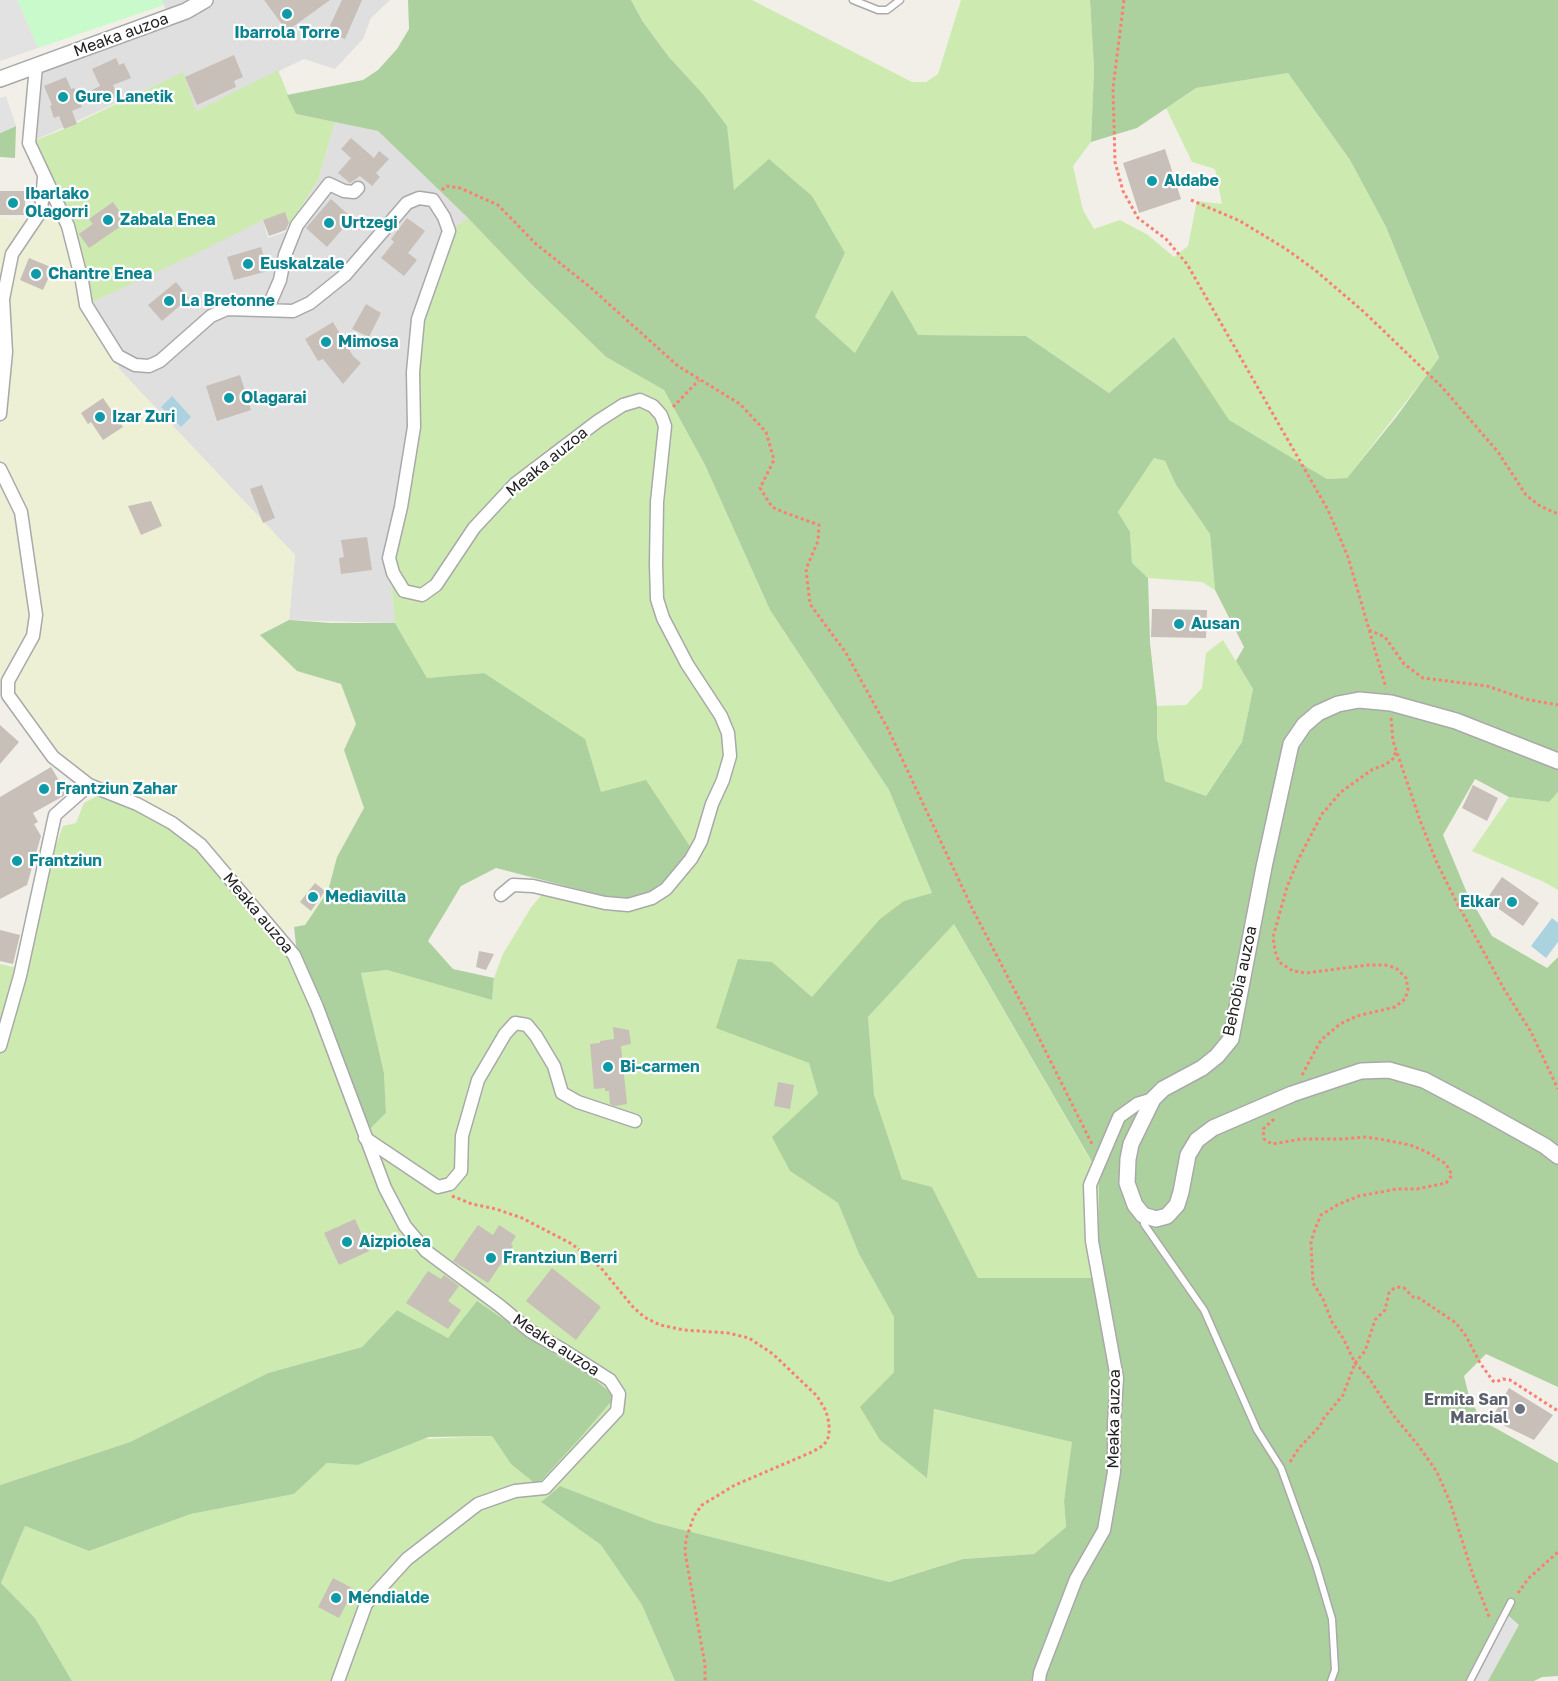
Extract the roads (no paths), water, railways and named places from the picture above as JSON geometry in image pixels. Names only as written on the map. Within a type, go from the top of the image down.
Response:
[{"type":"street","name":"Meaka auzoa","points":[[0,79],[186,10],[205,0]]},
{"type":"street","points":[[36,66],[29,142],[68,226],[87,305],[118,356],[135,365],[149,366],[160,361],[211,316],[227,309],[267,310],[280,280],[285,255],[297,225],[329,184],[344,191],[354,192],[358,188]]},
{"type":"street","points":[[0,414],[6,352],[3,299],[12,254],[42,211],[44,177]]},
{"type":"street","name":"Meaka auzoa","points":[[267,310],[293,311],[310,303],[345,275],[407,203],[419,198],[433,200],[444,216],[449,231],[418,319],[413,372],[414,428],[401,507],[389,558],[393,573],[404,591],[422,595],[436,585],[474,528],[515,484],[598,421],[622,405],[640,400],[653,406],[661,415],[665,426],[657,502],[657,598],[663,618],[687,664],[721,716],[728,733],[730,756],[723,780],[712,804],[701,841],[691,859],[666,889],[652,898],[628,905],[605,903],[533,886],[513,885],[501,895]]},
{"type":"street","name":"Meaka auzoa","points":[[0,469],[21,512],[36,615],[33,636],[8,681],[8,695],[53,757],[89,785],[137,804],[172,823],[201,845],[294,955],[317,1006],[385,1188],[405,1226],[426,1251],[500,1306],[530,1332],[610,1380],[618,1394],[617,1411],[545,1488],[515,1491],[478,1504],[407,1559],[366,1604],[338,1681]]},
{"type":"street","name":"Behobia auzoa","points":[[1143,1215],[1135,1205],[1127,1183],[1131,1144],[1153,1099],[1163,1089],[1202,1068],[1231,1039],[1264,867],[1291,744],[1304,725],[1318,713],[1338,704],[1359,700],[1391,703],[1456,721],[1558,760]]},
{"type":"street","points":[[0,1046],[20,976],[55,815],[89,785]]},
{"type":"street","points":[[365,1138],[438,1187],[450,1184],[461,1172],[462,1136],[478,1080],[505,1034],[515,1023],[527,1025],[536,1036],[554,1066],[562,1093],[578,1102],[635,1121]]},
{"type":"street","points":[[1143,1215],[1156,1219],[1167,1216],[1177,1205],[1188,1155],[1197,1140],[1213,1128],[1292,1094],[1362,1071],[1389,1070],[1424,1080],[1516,1130],[1558,1156]]},
{"type":"street","name":"Meaka auzoa","points":[[1039,1681],[1076,1579],[1104,1530],[1114,1472],[1117,1378],[1092,1241],[1090,1185],[1119,1117],[1137,1104],[1153,1099]]},
{"type":"lane","points":[[853,0],[878,10],[887,10],[900,0]]},
{"type":"lane","points":[[1143,1215],[1144,1224],[1204,1310],[1257,1430],[1281,1468],[1316,1565],[1332,1619],[1335,1670],[1331,1681]]},
{"type":"lane","points":[[1470,1681],[1511,1602]]},
{"type":"water","points":[[172,396],[191,417],[181,427],[161,407]]},
{"type":"water","points":[[1552,918],[1558,923],[1558,942],[1546,958],[1531,946]]},
{"type":"place","name":"Ibarrola Torre","points":[[287,14]]},
{"type":"place","name":"Gure Lanetik","points":[[63,97]]},
{"type":"place","name":"Aldabe","points":[[1152,181]]},
{"type":"place","name":"Ibarlako Olagorri","points":[[13,203]]},
{"type":"place","name":"Zabala Enea","points":[[108,220]]},
{"type":"place","name":"Urtzegi","points":[[329,223]]},
{"type":"place","name":"Euskalzale","points":[[248,264]]},
{"type":"place","name":"Chantre Enea","points":[[36,274]]},
{"type":"place","name":"La Bretonne","points":[[169,301]]},
{"type":"place","name":"Mimosa","points":[[326,342]]},
{"type":"place","name":"Olagarai","points":[[229,398]]},
{"type":"place","name":"Izar Zuri","points":[[100,417]]},
{"type":"place","name":"Ausan","points":[[1179,624]]},
{"type":"place","name":"Frantziun Zahar","points":[[44,789]]},
{"type":"place","name":"Frantziun","points":[[17,861]]},
{"type":"place","name":"Mediavilla","points":[[313,897]]},
{"type":"place","name":"Elkar","points":[[1512,902]]},
{"type":"place","name":"Bi-carmen","points":[[608,1067]]},
{"type":"place","name":"Aizpiolea","points":[[347,1242]]},
{"type":"place","name":"Frantziun Berri","points":[[491,1258]]},
{"type":"place","name":"Ermita San Marcial","points":[[1520,1409]]},
{"type":"place","name":"Mendialde","points":[[336,1598]]}]
